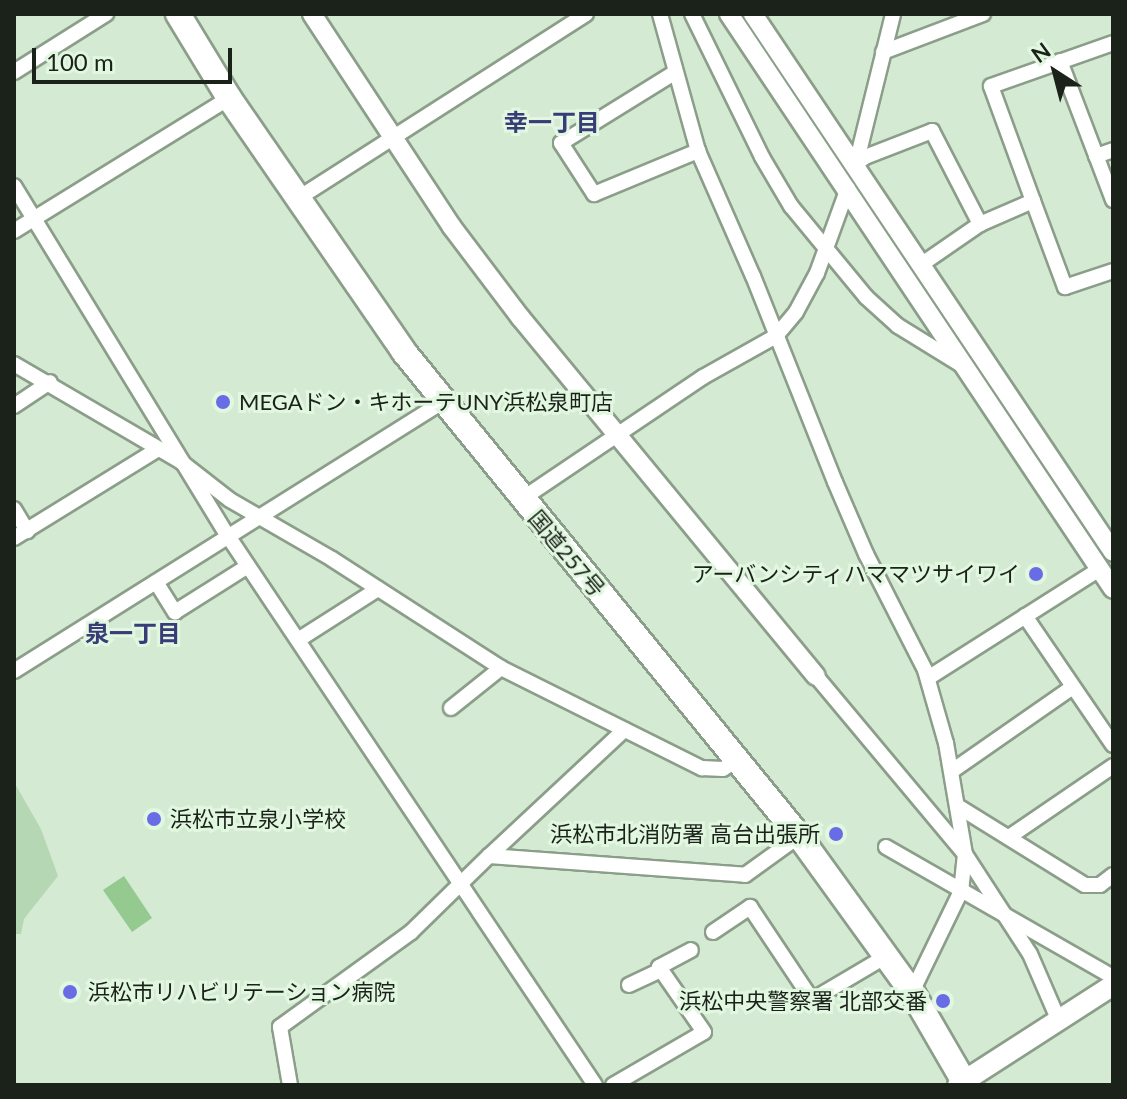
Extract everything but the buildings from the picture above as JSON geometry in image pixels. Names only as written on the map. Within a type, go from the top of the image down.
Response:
[{"type":"highway","name":"国道257号","points":[[178,14],[229,98],[404,352],[799,836],[888,955],[963,1084]]},
{"type":"main road","points":[[963,1084],[1113,985]]},
{"type":"street","points":[[14,72],[106,14]]},
{"type":"street","points":[[312,14],[392,138],[511,306],[965,854],[1011,920],[1059,1021]]},
{"type":"street","points":[[297,199],[586,14]]},
{"type":"street","points":[[660,14],[698,151],[753,276],[860,540],[928,678],[952,771],[965,854],[961,891],[912,992]]},
{"type":"street","points":[[692,14],[762,157],[791,206],[866,297],[898,326],[967,368]]},
{"type":"street","points":[[729,14],[1113,589]]},
{"type":"street","points":[[753,14],[1113,552]]},
{"type":"street","points":[[856,164],[893,14]]},
{"type":"street","points":[[883,52],[983,14]]},
{"type":"street","points":[[1113,43],[991,86],[1065,287],[1113,271]]},
{"type":"street","points":[[1060,61],[1113,200]]},
{"type":"street","points":[[674,73],[561,143],[594,194],[698,151]]},
{"type":"street","points":[[14,231],[229,98]]},
{"type":"street","points":[[856,164],[865,157],[932,131],[980,224]]},
{"type":"street","points":[[1096,156],[1113,150]]},
{"type":"street","points":[[14,186],[228,536],[595,1085]]},
{"type":"street","points":[[522,499],[703,377],[776,336],[796,312],[827,248],[848,188]]},
{"type":"street","points":[[922,264],[980,224],[1033,201]]},
{"type":"street","points":[[14,364],[50,382],[180,461],[230,500],[261,516],[501,668],[702,768],[723,769],[737,760]]},
{"type":"street","points":[[14,406],[50,382]]},
{"type":"street","points":[[14,671],[444,401]]},
{"type":"street","points":[[14,509],[20,534],[158,449]]},
{"type":"street","points":[[156,582],[175,612],[248,566]]},
{"type":"street","points":[[928,678],[1100,569]]},
{"type":"street","points":[[298,640],[378,589]]},
{"type":"street","points":[[1025,616],[1113,745]]},
{"type":"street","points":[[451,708],[501,668]]},
{"type":"street","points":[[952,771],[1073,687]]},
{"type":"street","points":[[290,1085],[280,1027],[411,932],[624,730]]},
{"type":"street","points":[[1009,837],[1113,766]]},
{"type":"street","points":[[959,807],[1085,885],[1100,885],[1113,875]]},
{"type":"street","points":[[489,856],[745,875],[799,836]]},
{"type":"street","points":[[886,847],[1113,977]]},
{"type":"street","points":[[713,932],[750,907],[812,1000],[888,955]]},
{"type":"street","points":[[613,1085],[704,1032],[659,967],[691,950]]},
{"type":"street","points":[[629,985],[661,970]]},
{"type":"shaded area","points":[[14,782],[41,829],[58,876],[24,919],[21,934],[14,934]]},
{"type":"shaded area","points":[[124,876],[152,918],[132,932],[103,890]]},
{"type":"place","name":"MEGAドン・キホーテUNY浜松泉町店","points":[[223,402]]},
{"type":"place","name":"アーバンシティハママツサイワイ","points":[[1036,574]]},
{"type":"place","name":"浜松市立泉小学校","points":[[154,819]]},
{"type":"place","name":"浜松市北消防署 高台出張所","points":[[836,834]]},
{"type":"place","name":"浜松市リハビリテーション病院","points":[[70,992]]},
{"type":"place","name":"浜松中央警察署 北部交番","points":[[943,1001]]},
{"type":"district","name":"幸一丁目","points":[[552,122]]},
{"type":"district","name":"泉一丁目","points":[[133,633]]}]
